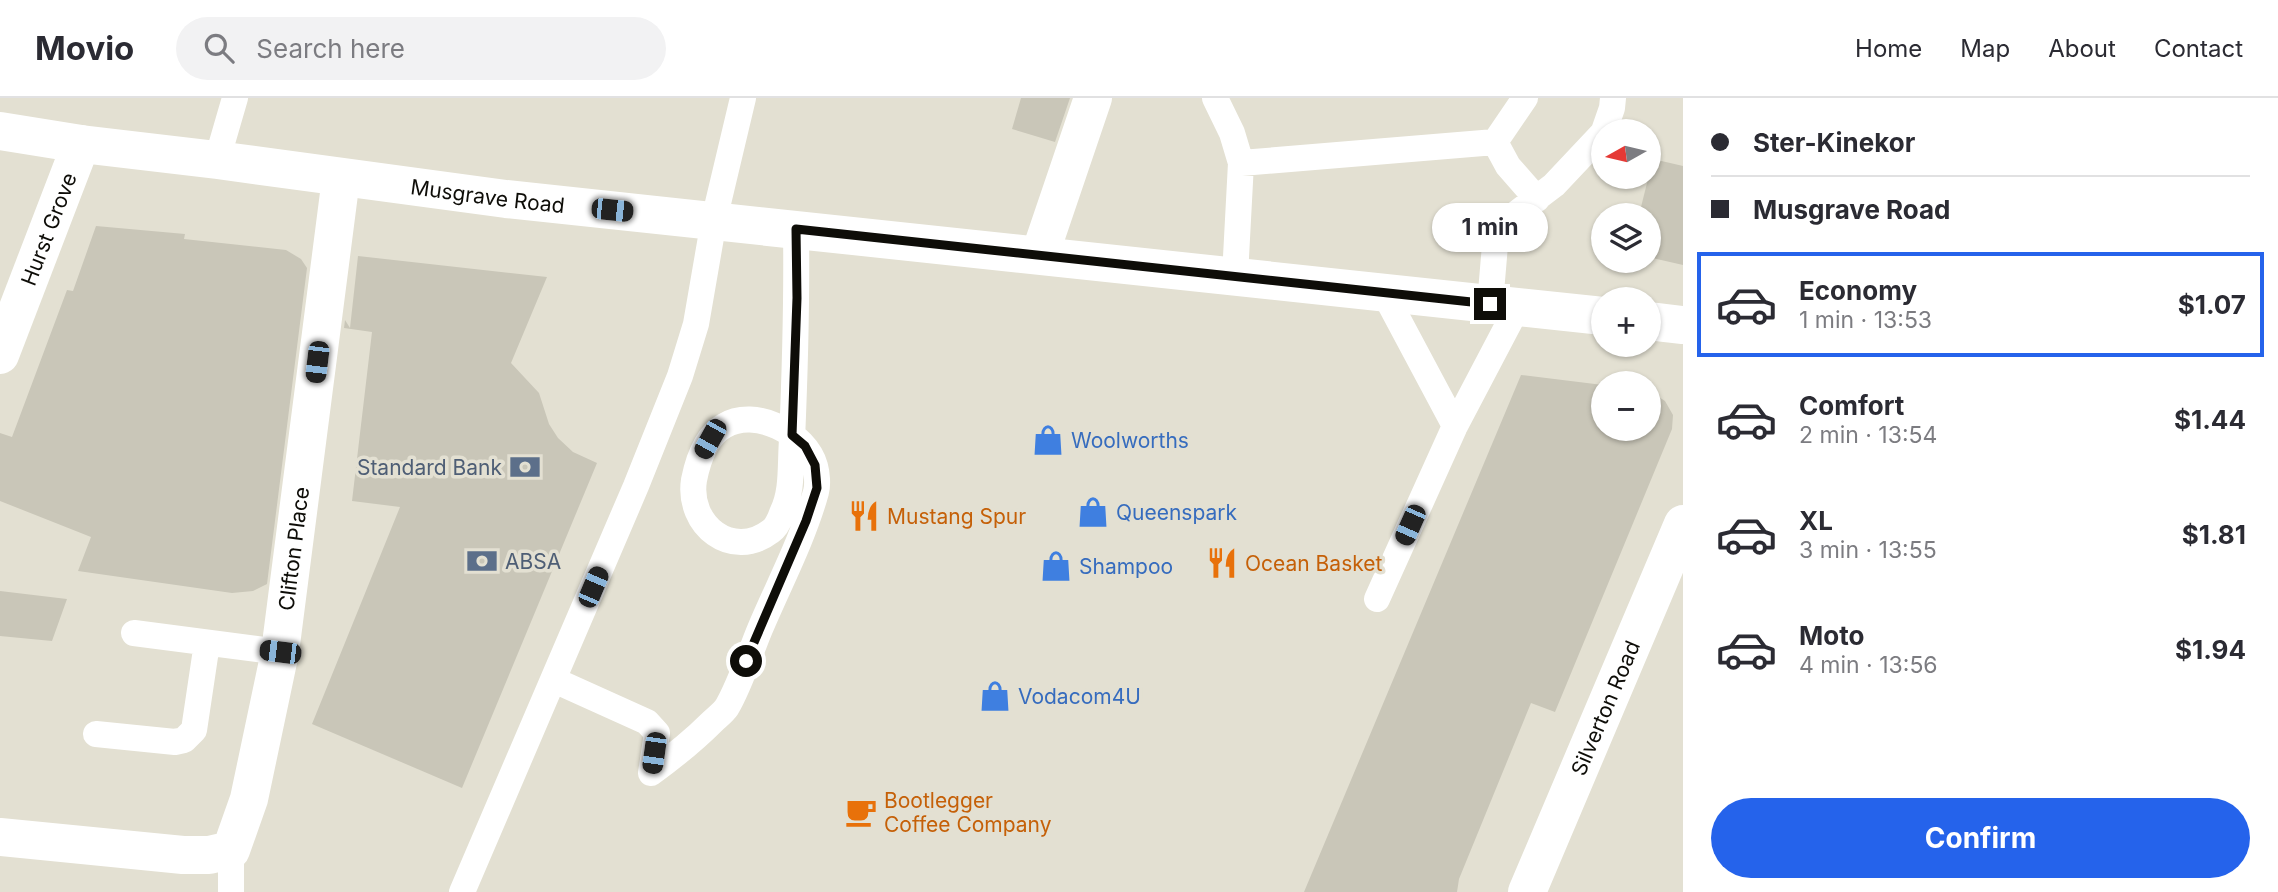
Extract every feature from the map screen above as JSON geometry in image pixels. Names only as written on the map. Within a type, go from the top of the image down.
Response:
[{"type":"street","points":[[1040,254],[1093,98]]},
{"type":"street","name":"Musgrave Road","points":[[0,131],[506,199],[1591,315]]},
{"type":"street","name":"Hurst Grove","points":[[0,355],[81,144]]},
{"type":"street","name":"Clifton Place","points":[[232,850],[249,799],[280,652],[341,178]]},
{"type":"street","points":[[1661,322],[1683,325]]},
{"type":"street","name":"Silverton Road","points":[[1527,892],[1679,543]]},
{"type":"street","points":[[0,837],[183,855],[209,855],[232,850]]},
{"type":"lane","points":[[217,160],[235,98]]},
{"type":"lane","points":[[462,892],[636,486],[680,376],[696,324],[714,220],[743,98]]},
{"type":"lane","points":[[1215,98],[1232,133],[1241,163],[1235,276]]},
{"type":"lane","points":[[1495,142],[1525,98]]},
{"type":"lane","points":[[1608,119],[1612,98]]},
{"type":"lane","points":[[1241,163],[1495,142]]},
{"type":"lane","points":[[1495,142],[1508,166],[1536,200]]},
{"type":"lane","points":[[1377,599],[1455,426],[1504,305],[1495,246],[1499,232],[1513,216],[1554,185],[1591,145]]},
{"type":"lane","points":[[565,685],[647,722],[657,733],[651,773],[688,746],[726,708],[806,521],[817,488],[815,465],[805,446],[792,435],[764,422],[743,420],[724,425],[710,439],[701,455],[694,482],[695,502],[702,523],[715,536],[730,541],[753,540],[773,530],[784,510],[789,494],[792,435],[797,298],[796,229]]},
{"type":"lane","points":[[1383,292],[1455,426]]},
{"type":"lane","points":[[134,633],[280,652]]},
{"type":"lane","points":[[96,734],[175,742],[190,736],[194,730],[207,643]]},
{"type":"lane","points":[[232,850],[232,892]]},
{"type":"building","points":[[1021,98],[1070,98],[1055,142],[1012,129]]},
{"type":"building","points":[[1661,161],[1683,166],[1683,265],[1661,260],[1661,203],[1642,203],[1646,189],[1661,189]]},
{"type":"building","points":[[96,226],[185,234],[184,239],[286,250],[301,259],[307,268],[267,584],[253,591],[232,593],[78,571],[91,537],[0,501],[0,433],[12,437],[67,290],[73,291]]},
{"type":"building","points":[[358,256],[547,277],[511,363],[539,393],[549,424],[558,438],[573,452],[597,463],[462,788],[312,724],[400,507],[352,501],[372,332],[344,328],[345,320],[350,328]]},
{"type":"building","points":[[1521,375],[1591,384],[1591,441],[1661,441],[1661,398],[1665,401],[1673,415],[1672,429],[1555,712],[1531,703],[1459,879],[1457,892],[1304,892]]},
{"type":"building","points":[[0,591],[67,599],[52,641],[0,636]]},
{"type":"place","name":"Woolworths","points":[[1048,440]]},
{"type":"place","name":"Standard Bank","points":[[525,467]]},
{"type":"place","name":"Queenspark","points":[[1093,512]]},
{"type":"place","name":"Mustang Spur","points":[[864,516]]},
{"type":"place","name":"ABSA","points":[[482,561]]},
{"type":"place","name":"Ocean Basket","points":[[1222,563]]},
{"type":"place","name":"Shampoo","points":[[1056,566]]},
{"type":"place","name":"Vodacom4U","points":[[995,696]]},
{"type":"place","name":"Bootlegger Coffee Company","points":[[861,812]]},
{"type":"route","points":[[746,661],[806,521],[817,488],[815,465],[805,446],[792,435],[797,298],[796,229],[1490,304]]}]
